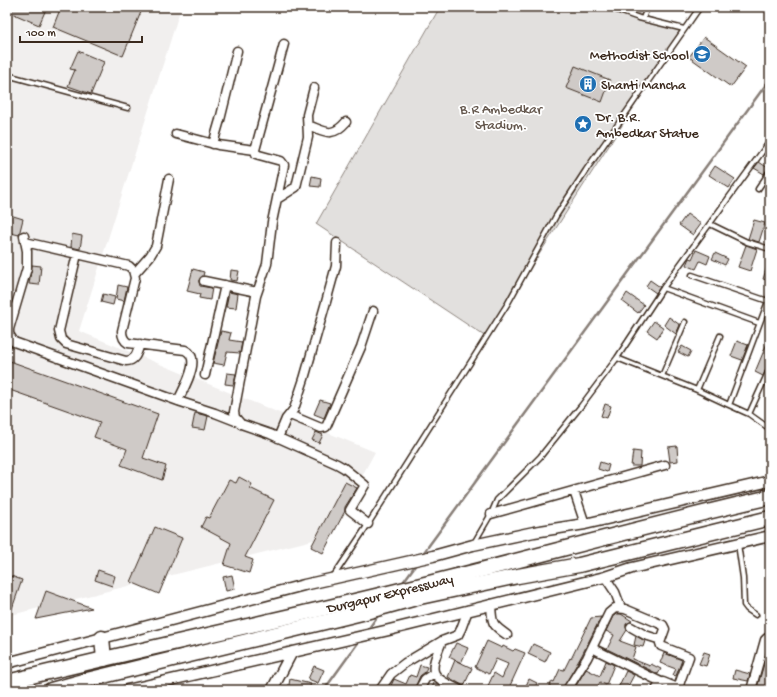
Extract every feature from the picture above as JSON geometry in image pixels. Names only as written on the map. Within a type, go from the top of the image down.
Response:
[{"type":"highway","name":"Durgapur Expressway","points":[[7,682],[363,599],[689,516],[770,497]]},
{"type":"highway","name":"Durgapur Expressway","points":[[51,690],[97,684],[362,614],[420,597],[518,576],[579,565],[770,518]]},
{"type":"highway","points":[[102,638],[104,659]]},
{"type":"street","points":[[238,422],[234,412],[257,292],[267,264],[272,222],[284,165],[281,161],[256,154],[255,150],[284,44]]},
{"type":"street","points":[[213,144],[237,51]]},
{"type":"street","points":[[277,199],[296,187],[308,137],[307,115],[314,88]]},
{"type":"street","points":[[308,125],[331,133],[338,131],[346,122]]},
{"type":"street","points":[[176,134],[213,144],[255,150]]},
{"type":"street","points":[[134,273],[150,256],[156,246],[169,179]]},
{"type":"street","points":[[178,401],[193,367],[193,357],[190,352],[128,343],[122,336],[135,278],[133,270],[128,266],[77,254],[24,239],[27,268],[9,329],[9,334],[14,342],[178,401],[215,412],[278,438],[344,468],[365,485],[350,510],[368,524]]},
{"type":"street","points":[[278,438],[283,424],[290,415],[296,402],[336,266],[337,243]]},
{"type":"street","points":[[77,254],[59,331],[62,341],[66,344],[87,351],[126,361],[131,361],[134,359],[140,344]]},
{"type":"street","points":[[204,281],[257,292]]},
{"type":"street","points":[[205,375],[225,285]]},
{"type":"street","points":[[290,415],[321,428],[326,427],[361,347],[373,312]]},
{"type":"street","points":[[491,514],[665,464]]},
{"type":"street","points":[[7,663],[332,579],[433,556],[473,545],[534,532],[584,524],[770,481]]},
{"type":"street","points":[[574,491],[584,524]]},
{"type":"street","points":[[127,690],[153,687],[345,639],[389,630],[605,577],[632,568],[770,536]]},
{"type":"street","points":[[605,577],[615,592],[621,608]]},
{"type":"street","points":[[491,604],[492,620],[495,627],[507,635]]},
{"type":"street","points":[[567,690],[592,648],[610,612],[615,608],[621,608],[665,627],[661,645],[664,648],[688,657],[680,682],[680,689],[661,682],[592,648]]},
{"type":"street","points":[[380,690],[391,674],[398,668],[442,641],[459,633],[468,610]]},
{"type":"street","points":[[631,627],[645,635],[661,640]]},
{"type":"street","points":[[751,690],[765,640],[770,638]]},
{"type":"street","points":[[442,641],[434,663],[434,672],[441,681],[460,690]]},
{"type":"street","points":[[272,690],[292,652]]},
{"type":"street","points":[[419,690],[425,679],[434,672]]},
{"type":"street","points":[[656,690],[661,682]]},
{"type":"lane","points":[[608,7],[643,19],[684,29]]},
{"type":"lane","points":[[643,19],[647,7]]},
{"type":"lane","points":[[332,579],[508,303],[556,216],[586,170],[700,7]]},
{"type":"lane","points":[[7,75],[128,108]]},
{"type":"lane","points":[[473,545],[498,500],[540,457],[617,358],[663,288],[770,140]]},
{"type":"lane","points":[[758,189],[770,171]]},
{"type":"lane","points":[[710,224],[747,242],[770,249]]},
{"type":"lane","points":[[692,275],[768,301]]},
{"type":"lane","points":[[663,288],[759,323]]},
{"type":"lane","points":[[729,405],[770,296]]},
{"type":"lane","points":[[662,376],[685,322]]},
{"type":"lane","points":[[697,390],[720,336]]},
{"type":"lane","points":[[617,358],[697,390],[749,414],[770,429]]},
{"type":"lane","points":[[749,414],[770,368]]},
{"type":"lane","points":[[738,543],[743,578],[744,605],[756,615]]},
{"type":"shaded area","points":[[7,7],[181,7],[79,331],[375,452],[329,536],[7,616]]},
{"type":"green space","name":"B.R Ambedkar Stadium.","points":[[440,7],[619,7],[684,29],[486,337],[316,224]]},
{"type":"building","points":[[7,7],[47,7],[39,25],[7,11]]},
{"type":"building","points":[[61,7],[143,7],[123,56],[53,27]]},
{"type":"building","points":[[704,37],[746,67],[731,87],[689,57]]},
{"type":"building","points":[[78,51],[104,62],[91,94],[68,86],[75,70],[70,69]]},
{"type":"building","name":"Shanti Mancha","points":[[575,66],[610,80],[602,102],[566,88]]},
{"type":"building","points":[[759,162],[768,168],[764,174],[754,168]]},
{"type":"building","points":[[715,166],[735,179],[729,188],[709,175]]},
{"type":"building","points":[[312,176],[321,178],[320,187],[310,186]]},
{"type":"building","points":[[7,214],[23,219],[19,235],[7,232]]},
{"type":"building","points":[[687,214],[701,224],[693,235],[679,225]]},
{"type":"building","points":[[754,220],[765,223],[759,242],[748,239]]},
{"type":"building","points":[[72,234],[82,236],[80,249],[71,247]]},
{"type":"building","points":[[746,245],[757,249],[750,271],[738,267]]},
{"type":"building","points":[[696,250],[710,256],[707,264],[700,261],[696,269],[686,265],[689,258],[692,259]]},
{"type":"building","points":[[715,253],[728,259],[725,265],[712,259]]},
{"type":"building","points":[[770,260],[770,281],[763,279]]},
{"type":"building","points":[[32,265],[41,266],[39,285],[29,284]]},
{"type":"building","points":[[193,269],[204,272],[199,282],[200,286],[212,288],[210,300],[199,298],[200,294],[187,291]]},
{"type":"building","points":[[231,270],[239,271],[237,281],[230,280]]},
{"type":"building","points":[[650,280],[660,287],[656,293],[646,286]]},
{"type":"building","points":[[118,285],[127,287],[124,301],[116,299]]},
{"type":"building","points":[[229,292],[238,294],[236,308],[226,307]]},
{"type":"building","points":[[627,293],[644,305],[638,313],[622,301]]},
{"type":"building","points":[[103,294],[115,297],[113,305],[101,302]]},
{"type":"building","points":[[669,317],[680,325],[676,334],[664,325]]},
{"type":"building","points":[[654,321],[664,328],[657,338],[647,331]]},
{"type":"building","points":[[221,331],[231,333],[229,340],[242,342],[240,353],[227,352],[224,365],[213,363]]},
{"type":"building","points":[[770,336],[770,362],[763,376],[755,372]]},
{"type":"building","points":[[737,341],[748,345],[742,360],[731,356]]},
{"type":"building","points":[[682,346],[691,351],[688,357],[678,352]]},
{"type":"building","points":[[7,360],[158,414],[143,458],[166,466],[162,480],[121,465],[127,449],[94,437],[100,422],[7,389]]},
{"type":"building","points":[[227,373],[236,374],[233,385],[225,384]]},
{"type":"building","points":[[320,400],[330,403],[324,418],[314,414]]},
{"type":"building","points":[[605,404],[611,406],[607,418],[601,416]]},
{"type":"building","points":[[195,413],[208,416],[205,430],[192,428]]},
{"type":"building","points":[[316,432],[323,435],[319,443],[312,440]]},
{"type":"building","points":[[677,446],[678,461],[670,462],[668,447]]},
{"type":"building","points":[[633,451],[641,452],[640,466],[631,466]]},
{"type":"building","points":[[600,462],[609,465],[607,472],[598,469]]},
{"type":"building","points":[[239,477],[252,484],[250,488],[274,500],[245,557],[253,560],[249,573],[224,565],[231,543],[201,527],[206,517],[209,518],[229,480],[236,483]]},
{"type":"building","points":[[345,482],[357,488],[345,507],[345,511],[323,553],[311,547]]},
{"type":"building","points":[[155,527],[182,538],[159,594],[131,582]]},
{"type":"building","points":[[98,570],[115,576],[112,586],[95,580]]},
{"type":"building","points":[[232,575],[235,589],[226,591],[223,577]]},
{"type":"building","points":[[11,576],[22,580],[8,620],[7,587]]},
{"type":"building","points":[[46,591],[92,608],[36,619]]},
{"type":"building","points":[[621,614],[632,621],[626,624],[627,630],[620,641],[636,647],[632,659],[650,666],[651,664],[661,669],[658,674],[607,649],[614,635],[606,631],[613,616]]},
{"type":"building","points":[[601,617],[562,690],[548,690],[552,681],[554,682],[560,669],[564,670],[570,658],[571,659],[591,618]]},
{"type":"building","points":[[636,636],[645,641],[643,647],[634,645]]},
{"type":"building","points":[[487,641],[502,648],[503,646],[513,651],[515,649],[525,653],[508,690],[486,690],[494,673],[502,678],[508,664],[496,659],[489,674],[475,667]]},
{"type":"building","points":[[456,643],[468,648],[461,663],[449,657]]},
{"type":"building","points":[[533,644],[550,652],[545,662],[528,654]]},
{"type":"building","points":[[704,652],[710,654],[706,666],[699,664]]},
{"type":"building","points":[[664,653],[682,660],[676,676],[673,675],[676,669],[660,663]]},
{"type":"building","points":[[766,657],[770,658],[770,671],[767,690],[757,688]]},
{"type":"building","points":[[455,660],[472,668],[464,686],[448,677]]},
{"type":"building","points":[[606,661],[614,665],[606,685],[600,682],[596,690],[574,689],[586,669],[600,676]]},
{"type":"building","points":[[420,665],[427,667],[425,672],[420,676],[414,690],[389,690],[394,679],[406,684],[410,675],[416,677]]},
{"type":"building","points":[[314,666],[324,670],[318,683],[308,679]]},
{"type":"building","points":[[735,670],[750,674],[748,681],[733,678]]},
{"type":"building","points":[[626,671],[634,675],[626,690],[617,690]]},
{"type":"building","points":[[290,679],[311,684],[308,690],[288,690]]},
{"type":"building","points":[[529,679],[537,683],[534,690],[524,690]]},
{"type":"building","points":[[434,683],[438,684],[447,690],[431,690]]},
{"type":"waterway","points":[[422,555],[770,79]]},
{"type":"waterway","points":[[401,585],[417,563]]},
{"type":"waterway","points":[[367,631],[379,614]]},
{"type":"waterway","points":[[324,690],[360,640]]},
{"type":"place","name":"Methodist School","points":[[702,54]]},
{"type":"place","name":"Shanti Mancha","points":[[588,84]]},
{"type":"place","name":"Dr. B.R. Ambedkar Statue","points":[[583,124]]}]
